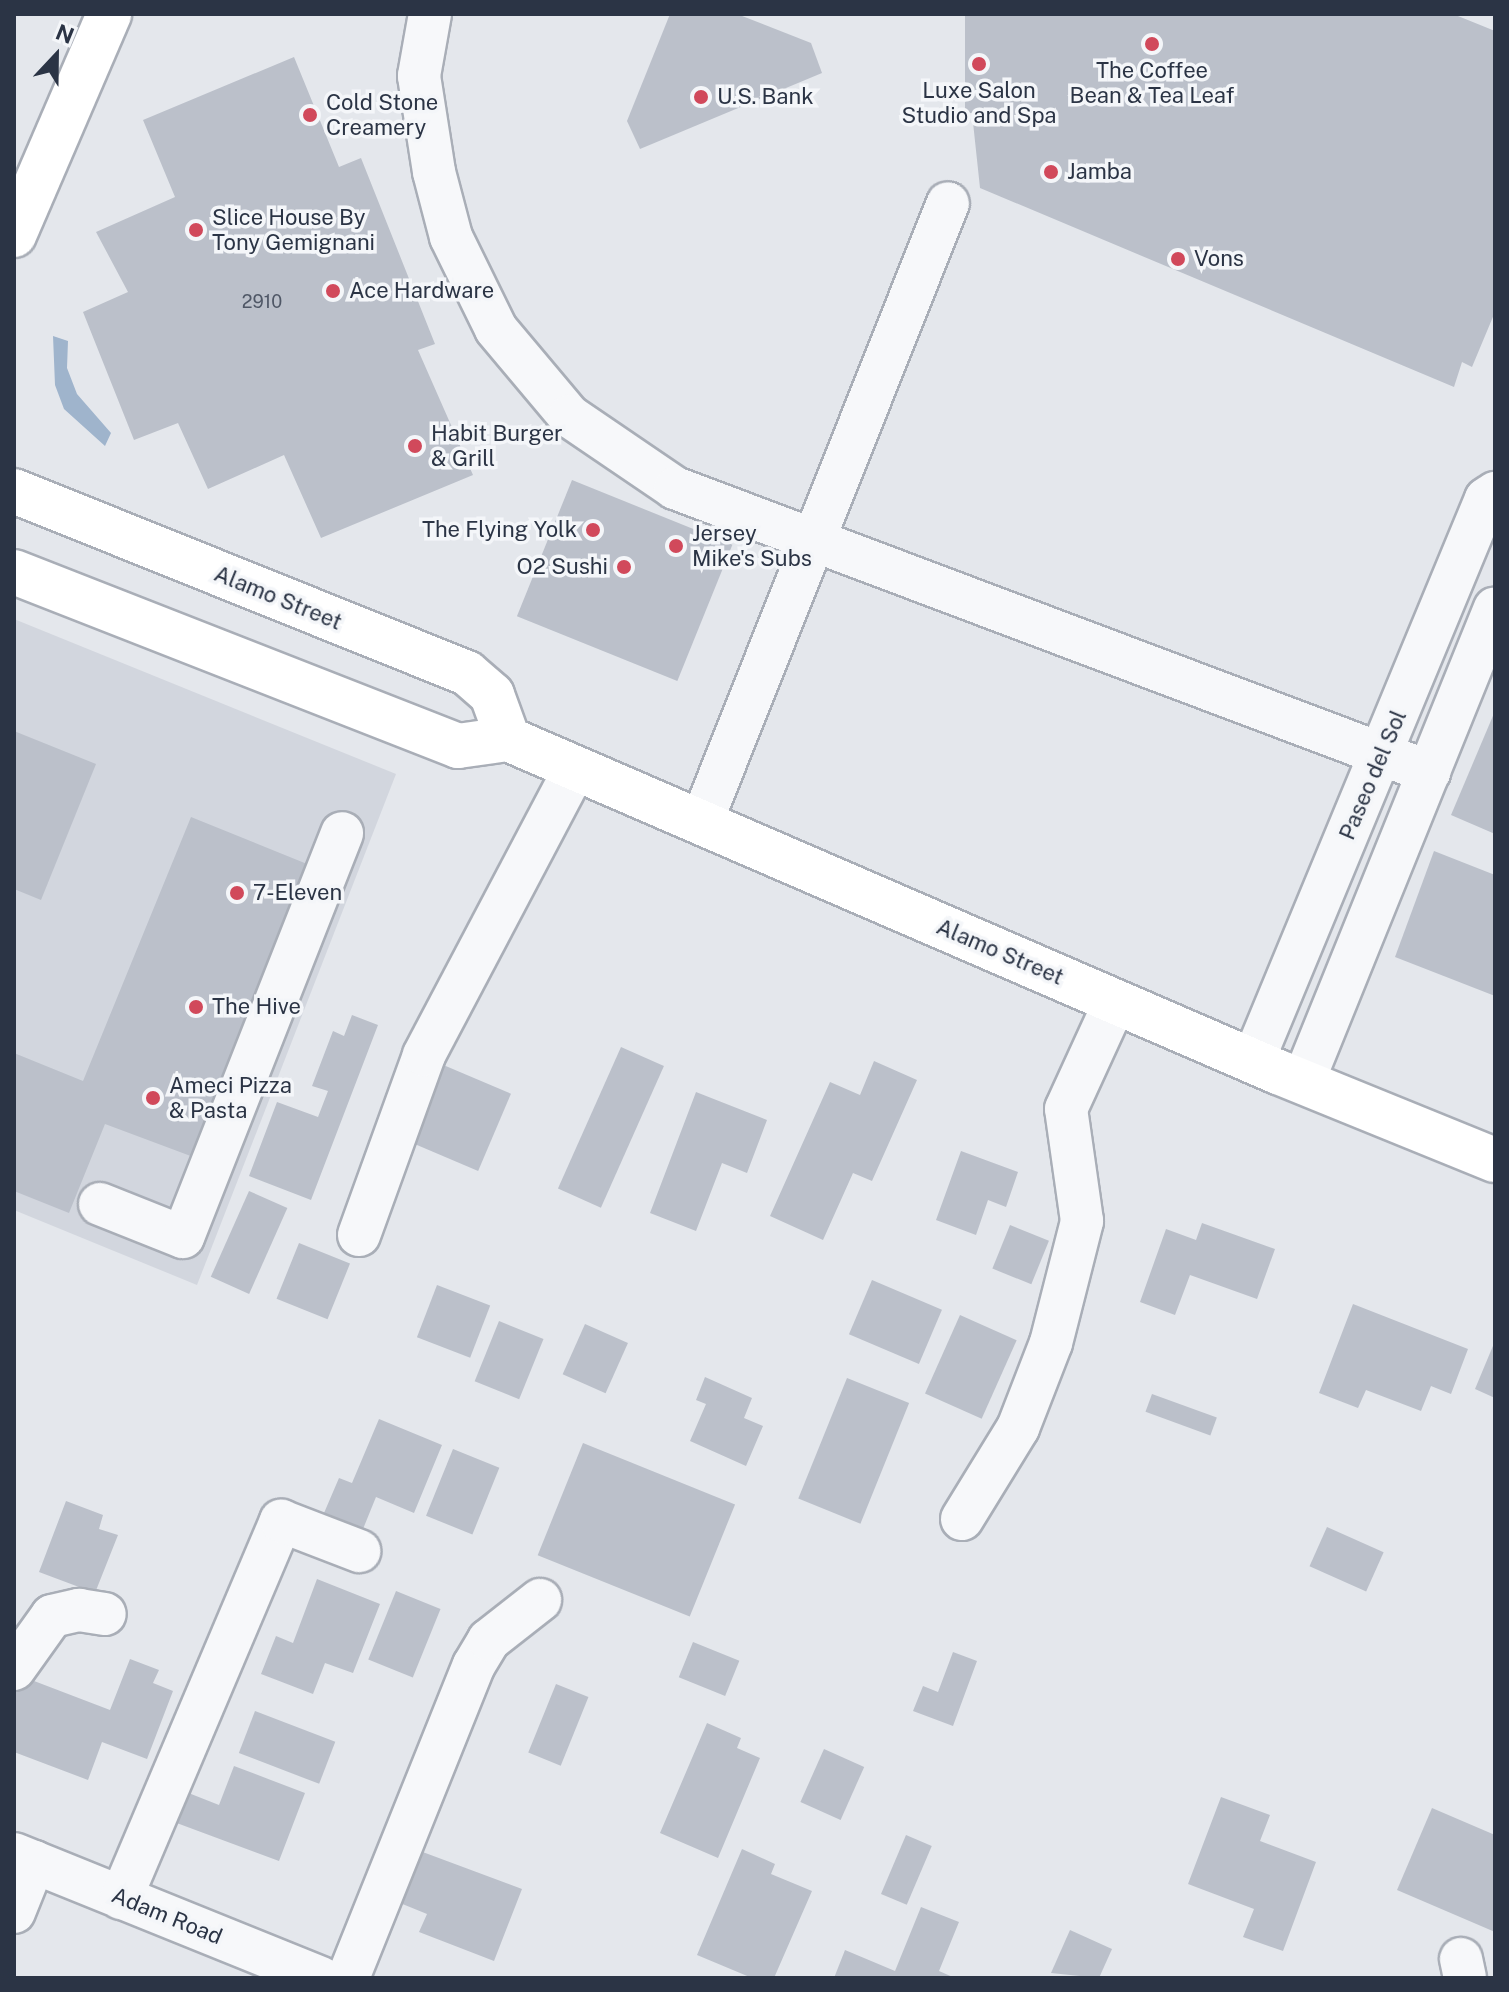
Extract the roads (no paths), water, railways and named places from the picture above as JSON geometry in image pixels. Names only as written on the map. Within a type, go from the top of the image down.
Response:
[{"type":"main road","points":[[14,235],[109,14]]},
{"type":"main road","name":"Alamo Street","points":[[14,491],[467,673],[492,695],[508,739],[1253,1061],[1495,1160]]},
{"type":"main road","points":[[14,572],[458,746],[508,739]]},
{"type":"street","points":[[430,14],[419,76],[434,172],[451,237],[496,329],[569,416],[675,488],[1429,772]]},
{"type":"street","points":[[701,823],[948,203]]},
{"type":"street","name":"Paseo del Sol","points":[[1253,1061],[1486,499],[1495,493]]},
{"type":"street","points":[[1303,1082],[1495,608]]},
{"type":"street","points":[[359,1235],[424,1055],[575,768]]},
{"type":"street","points":[[100,1204],[183,1237],[342,833]]},
{"type":"street","points":[[962,1519],[1018,1428],[1051,1343],[1082,1221],[1066,1109],[1115,1002]]},
{"type":"street","points":[[121,1898],[281,1521],[359,1551]]},
{"type":"street","points":[[348,1978],[474,1665],[489,1640],[540,1600]]},
{"type":"street","points":[[14,1669],[52,1616],[79,1610],[105,1614]]},
{"type":"street","points":[[14,1912],[24,1858]]},
{"type":"street","name":"Adam Road","points":[[24,1858],[294,1973]]},
{"type":"water","points":[[53,336],[68,341],[67,368],[77,394],[111,433],[105,446],[64,409],[55,385]]},
{"type":"place","name":"The Coffee Bean & Tea Leaf","points":[[1152,44]]},
{"type":"place","name":"Luxe Salon Studio and Spa","points":[[979,64]]},
{"type":"place","name":"U.S. Bank","points":[[701,97]]},
{"type":"place","name":"Cold Stone Creamery","points":[[310,115]]},
{"type":"place","name":"Jamba","points":[[1051,172]]},
{"type":"place","name":"Slice House By Tony Gemignani","points":[[196,230]]},
{"type":"place","name":"Vons","points":[[1178,259]]},
{"type":"place","name":"Ace Hardware","points":[[333,291]]},
{"type":"place","name":"Habit Burger & Grill","points":[[415,446]]},
{"type":"place","name":"The Flying Yolk","points":[[593,530]]},
{"type":"place","name":"Jersey Mike's Subs","points":[[676,546]]},
{"type":"place","name":"O2 Sushi","points":[[624,567]]},
{"type":"place","name":"7-Eleven","points":[[237,893]]},
{"type":"place","name":"The Hive","points":[[196,1007]]},
{"type":"place","name":"Ameci Pizza & Pasta","points":[[153,1098]]}]
